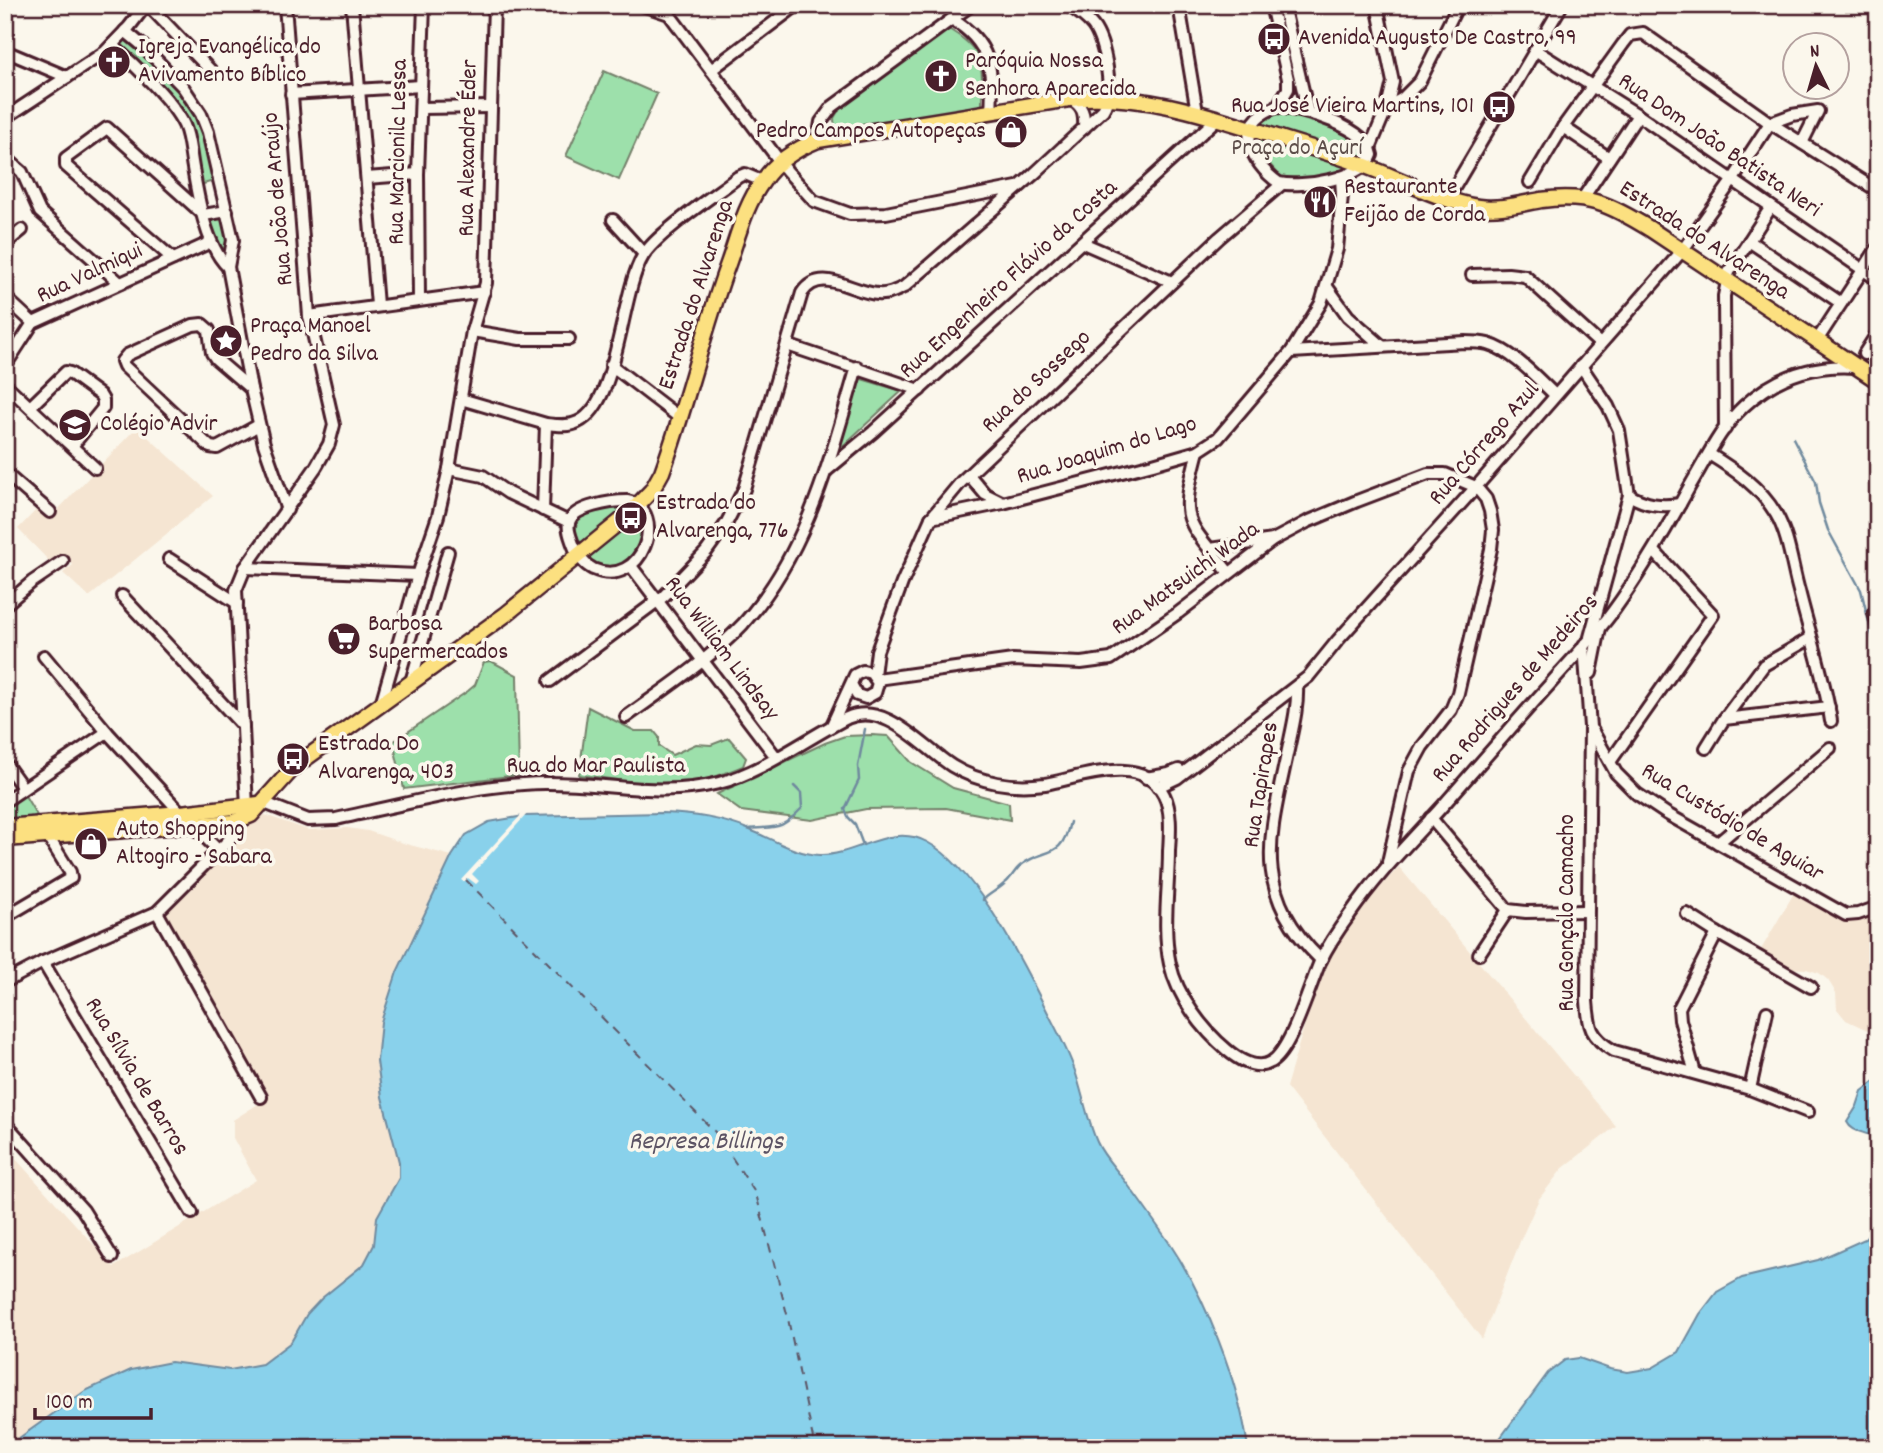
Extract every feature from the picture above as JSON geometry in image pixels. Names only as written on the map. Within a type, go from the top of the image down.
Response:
[{"type":"main road","name":"Estrada do Alvarenga","points":[[252,808],[295,766],[505,615],[640,505],[662,472],[737,237],[762,181],[797,149],[825,139],[1069,99],[1110,96],[1160,103],[1218,118],[1366,166],[1478,207],[1541,200],[1583,198],[1597,201],[1618,209],[1878,381]]},
{"type":"main road","points":[[5,839],[185,819],[252,808]]},
{"type":"main road","points":[[5,827],[185,819]]},
{"type":"street","points":[[5,118],[113,45],[147,5],[214,74]]},
{"type":"street","name":"Rua João de Araújo","points":[[252,808],[243,726],[236,590],[246,568],[316,467],[333,435],[331,409],[309,316],[285,5]]},
{"type":"street","points":[[352,5],[377,306]]},
{"type":"street","name":"Rua Marcionilc Lessa","points":[[419,299],[418,174],[424,5]]},
{"type":"street","name":"Rua Alexandre Éder","points":[[381,704],[438,516],[449,469],[472,331],[484,292],[488,262],[494,5]]},
{"type":"street","points":[[642,5],[669,14],[800,188],[814,201],[850,214],[886,213],[1020,186]]},
{"type":"street","points":[[669,14],[680,5]]},
{"type":"street","points":[[711,70],[797,5]]},
{"type":"street","points":[[825,139],[821,122],[826,113],[971,5]]},
{"type":"street","points":[[550,681],[659,600],[684,578],[726,524],[744,489],[802,293],[813,282],[824,279],[867,292],[891,293],[915,280],[1103,110],[1110,96],[1097,33],[1085,17],[1067,5]]},
{"type":"street","points":[[1179,5],[1197,113]]},
{"type":"street","points":[[1271,5],[1308,112]]},
{"type":"street","points":[[1278,107],[1288,89],[1292,70],[1283,5]]},
{"type":"street","points":[[1370,148],[1346,129],[1308,112],[1278,107],[1260,115],[1249,128],[1249,140],[1259,162],[1272,178],[1282,184],[1341,177],[1366,166],[1371,159],[1370,148],[1387,107],[1393,82],[1377,5]]},
{"type":"street","points":[[1387,107],[1403,98],[1420,81],[1458,5]]},
{"type":"street","points":[[1448,198],[1562,5]]},
{"type":"street","points":[[953,20],[971,32],[986,53],[993,86],[991,111]]},
{"type":"street","points":[[125,32],[158,61],[195,103],[208,132],[233,240],[228,267],[251,389],[259,425],[287,510]]},
{"type":"street","points":[[1530,182],[1563,127],[1630,35],[1643,33],[1802,144],[1878,191]]},
{"type":"street","points":[[113,45],[156,89],[183,123],[211,242],[215,253],[228,267]]},
{"type":"street","name":"Rua Dom João Batista Neri","points":[[1535,50],[1638,115],[1878,280]]},
{"type":"street","points":[[5,51],[67,77]]},
{"type":"street","points":[[291,94],[421,86]]},
{"type":"street","points":[[1069,99],[1081,106],[1084,128]]},
{"type":"street","points":[[421,108],[491,107]]},
{"type":"street","points":[[1770,122],[1818,111],[1802,144]]},
{"type":"street","points":[[1583,198],[1638,115]]},
{"type":"street","name":"Rua Engenheiro Flávio da Costa","points":[[826,471],[920,390],[1218,118]]},
{"type":"street","name":"Rua Córrego Azul","points":[[1158,787],[1177,778],[1308,677],[1682,251],[1770,122]]},
{"type":"street","points":[[1563,127],[1609,158]]},
{"type":"street","points":[[173,258],[66,166],[66,158],[107,128],[204,215]]},
{"type":"street","points":[[5,157],[22,172],[40,212],[120,283]]},
{"type":"street","points":[[367,178],[418,174]]},
{"type":"street","points":[[461,399],[546,424],[569,425],[579,422],[601,396],[633,283],[644,254],[738,177],[751,175],[762,181]]},
{"type":"street","name":"Rua Joaquim do Lago","points":[[931,518],[1003,503],[1198,451],[1218,438],[1291,352],[1307,328],[1327,287],[1334,264],[1341,218],[1341,177]]},
{"type":"street","name":"Rua do Sossego","points":[[852,686],[855,675],[863,671],[877,651],[902,583],[931,518],[941,504],[1172,282],[1282,184]]},
{"type":"street","points":[[198,192],[221,186]]},
{"type":"street","points":[[1725,429],[1724,308],[1727,279],[1771,207]]},
{"type":"street","points":[[204,215],[227,211]]},
{"type":"street","points":[[613,220],[644,254]]},
{"type":"street","points":[[5,244],[22,230]]},
{"type":"street","points":[[1749,241],[1842,303]]},
{"type":"street","name":"Rua Valmiqui","points":[[5,366],[33,323],[211,242]]},
{"type":"street","points":[[1083,243],[1172,282]]},
{"type":"street","points":[[1816,342],[1878,247]]},
{"type":"street","points":[[1472,275],[1525,276],[1600,344]]},
{"type":"street","points":[[1327,287],[1348,316],[1382,346]]},
{"type":"street","points":[[309,316],[484,292]]},
{"type":"street","points":[[5,298],[33,323]]},
{"type":"street","points":[[251,389],[216,359],[206,326],[193,325],[123,358],[124,366],[210,447],[217,448],[259,425]]},
{"type":"street","points":[[472,331],[520,339],[569,339]]},
{"type":"street","points":[[1864,354],[1878,332]]},
{"type":"street","points":[[1291,352],[1485,343],[1497,347],[1515,360],[1556,395]]},
{"type":"street","points":[[787,345],[920,390]]},
{"type":"street","name":"Rua Rodrigues de Medeiros","points":[[1825,368],[1835,362],[1838,356]]},
{"type":"street","points":[[611,365],[680,418]]},
{"type":"street","points":[[1581,366],[1608,406],[1619,430],[1629,495],[1614,558],[1587,642]]},
{"type":"street","points":[[626,717],[704,659],[741,625],[764,599],[802,535],[826,471],[857,367]]},
{"type":"street","name":"Rua Rodrigues de Medeiros","points":[[1167,803],[1170,847],[1168,946],[1170,965],[1176,982],[1210,1034],[1238,1059],[1263,1066],[1272,1062],[1283,1050],[1321,960],[1348,916],[1388,865],[1612,613],[1654,551],[1709,454],[1739,411],[1768,386],[1801,372],[1825,368],[1855,368]]},
{"type":"street","points":[[30,407],[66,372],[100,395],[103,408],[72,446]]},
{"type":"street","points":[[5,384],[95,468]]},
{"type":"street","points":[[543,510],[546,424]]},
{"type":"street","points":[[1198,451],[1186,505],[1188,517],[1193,529],[1229,573]]},
{"type":"street","points":[[1709,454],[1746,480],[1777,515],[1820,662],[1831,721]]},
{"type":"street","points":[[449,469],[483,476],[508,493],[569,522]]},
{"type":"street","points":[[5,473],[50,513]]},
{"type":"street","name":"Rua Matsuichi Wada","points":[[876,684],[907,676],[1013,660],[1082,663],[1111,659],[1161,625],[1273,540],[1307,522],[1428,474],[1445,474],[1476,487]]},
{"type":"street","name":"Rua Joaquim do Lago","points":[[969,475],[985,494],[1003,503]]},
{"type":"street","points":[[1388,865],[1414,758],[1442,723],[1458,693],[1486,575],[1493,530],[1486,499],[1476,487]]},
{"type":"street","points":[[1629,495],[1659,506],[1681,504]]},
{"type":"street","points":[[627,501],[640,505],[647,523],[642,553],[631,566],[611,572],[595,570],[578,556],[569,522],[579,512],[603,503],[627,501]]},
{"type":"street","points":[[1210,549],[1273,540]]},
{"type":"street","points":[[1609,762],[1713,615],[1654,551]]},
{"type":"street","points":[[411,682],[448,552]]},
{"type":"street","points":[[169,559],[237,603]]},
{"type":"street","points":[[5,605],[63,561]]},
{"type":"street","name":"Rua William Lindsay","points":[[631,566],[776,757]]},
{"type":"street","points":[[246,568],[418,575]]},
{"type":"street","points":[[122,596],[243,726]]},
{"type":"street","points":[[1600,597],[1601,626]]},
{"type":"street","points":[[1878,609],[1874,613],[1878,625]]},
{"type":"street","name":"Rua Gonçalo Camacho","points":[[1588,686],[1601,626]]},
{"type":"street","points":[[1706,748],[1764,665],[1811,638]]},
{"type":"street","name":"Rua Gonçalo Camacho","points":[[1587,642],[1590,727],[1587,1001],[1590,1028],[1602,1044],[1620,1053],[1750,1089],[1808,1112]]},
{"type":"street","name":"Rua do Sossego","points":[[877,651],[876,684],[883,717]]},
{"type":"street","points":[[44,656],[185,819],[219,851]]},
{"type":"street","points":[[852,686],[853,691],[861,697],[876,684],[863,671]]},
{"type":"street","points":[[832,725],[852,686]]},
{"type":"street","name":"Rua Tapirapes","points":[[1297,686],[1292,731],[1270,840],[1270,863],[1273,885],[1281,907],[1293,928],[1321,960]]},
{"type":"street","points":[[1724,719],[1829,707]]},
{"type":"street","name":"Rua do Mar Paulista","points":[[252,808],[309,820],[336,819],[509,785],[545,783],[655,791],[690,789],[722,782],[855,715],[883,717]]},
{"type":"street","points":[[883,717],[956,768],[994,782],[1032,785],[1119,771],[1146,778],[1158,787],[1167,803]]},
{"type":"street","name":"Rua Custódio de Aguiar","points":[[1590,727],[1609,762],[1624,783],[1637,794],[1846,915],[1878,907]]},
{"type":"street","points":[[5,802],[107,732]]},
{"type":"street","points":[[1718,843],[1830,748]]},
{"type":"street","name":"Rua Córrego Azul","points":[[1146,778],[1169,774],[1197,760]]},
{"type":"street","points":[[5,763],[23,788]]},
{"type":"street","points":[[1167,803],[1177,778]]},
{"type":"street","name":"Estrada do Alvarenga","points":[[5,982],[43,962],[157,912],[219,851],[252,808]]},
{"type":"street","points":[[1431,818],[1508,910],[1587,911]]},
{"type":"street","points":[[5,917],[71,878],[47,835]]},
{"type":"street","points":[[1479,954],[1508,910]]},
{"type":"street","points":[[157,912],[261,1097]]},
{"type":"street","points":[[1687,914],[1811,987]]},
{"type":"street","points":[[1695,1073],[1679,1008],[1717,933]]},
{"type":"street","name":"Rua Sílvia de Barros","points":[[43,962],[192,1213]]},
{"type":"street","points":[[1750,1089],[1767,1012]]},
{"type":"street","points":[[5,1123],[83,1210],[112,1257]]},
{"type":"shaded area","name":"Colégio Advir","points":[[78,410],[91,420],[72,443],[58,430]]},
{"type":"shaded area","points":[[137,427],[213,496],[89,597],[63,573],[73,565],[66,557],[55,567],[18,529],[37,509],[49,519]]},
{"type":"shaded area","points":[[265,815],[308,830],[347,828],[368,831],[452,856],[397,972],[381,1022],[377,1061],[382,1097],[399,1162],[399,1178],[377,1217],[374,1245],[364,1264],[322,1298],[307,1314],[291,1341],[262,1364],[230,1370],[171,1362],[20,1436],[5,1447],[5,1147],[114,1267],[256,1180],[233,1138],[233,1120],[266,1099],[161,914],[190,891],[250,821]]},
{"type":"shaded area","points":[[1399,867],[1616,1126],[1562,1169],[1539,1199],[1482,1339],[1286,1087],[1305,1024],[1330,957],[1358,911]]},
{"type":"shaded area","points":[[1794,893],[1842,918],[1861,918],[1878,913],[1878,1035],[1846,1020],[1837,1009],[1836,993],[1828,980],[1819,973],[1806,969],[1784,968],[1759,953]]},
{"type":"green space","points":[[947,28],[975,51],[981,68],[982,106],[835,132],[834,118],[840,108]]},
{"type":"green space","points":[[126,35],[192,105],[204,130],[217,180],[200,185],[185,120],[117,44]]},
{"type":"green space","points":[[604,71],[657,94],[619,180],[566,156]]},
{"type":"green space","name":"Praça do Açurí","points":[[1273,113],[1296,116],[1335,129],[1366,148],[1364,158],[1347,171],[1334,175],[1285,182],[1261,154],[1256,142],[1260,119]]},
{"type":"green space","points":[[224,214],[230,241],[226,260],[219,255],[208,218]]},
{"type":"green space","points":[[858,378],[902,391],[834,454]]},
{"type":"green space","points":[[630,505],[640,513],[643,525],[642,539],[636,552],[616,569],[603,570],[590,563],[577,540],[578,522],[592,511],[601,508]]},
{"type":"green space","points":[[491,661],[517,675],[519,775],[404,789],[393,742],[468,691],[475,685],[484,662]]},
{"type":"green space","points":[[588,707],[635,731],[654,731],[659,737],[659,746],[672,755],[696,744],[711,745],[729,738],[746,758],[743,766],[690,783],[648,784],[579,775]]},
{"type":"green space","points":[[845,736],[888,736],[911,762],[953,788],[1009,803],[1010,820],[946,808],[866,809],[812,820],[741,811],[717,794],[825,743]]},
{"type":"green space","points":[[24,794],[39,819],[5,822],[5,807]]},
{"type":"water","name":"Represa Billings","points":[[662,813],[729,822],[793,849],[820,855],[847,851],[887,838],[914,837],[927,842],[963,872],[980,893],[1010,941],[1062,1040],[1100,1147],[1168,1241],[1195,1287],[1228,1368],[1248,1448],[5,1448],[85,1391],[131,1370],[171,1362],[230,1370],[262,1364],[291,1342],[307,1314],[322,1298],[364,1264],[374,1245],[377,1217],[399,1178],[399,1162],[382,1097],[377,1061],[381,1022],[397,972],[452,856],[466,835],[489,822],[524,816]]},
{"type":"water","points":[[1878,1079],[1878,1141],[1853,1129],[1847,1122],[1862,1091]]},
{"type":"water","points":[[1878,1225],[1878,1448],[1493,1448],[1548,1373],[1565,1360],[1579,1358],[1628,1372],[1652,1368],[1679,1352],[1700,1314],[1717,1292],[1742,1278],[1818,1260],[1865,1239]]},
{"type":"pier","points":[[527,814],[472,874],[479,881],[476,884],[468,878],[464,882],[461,880],[521,815]]},
{"type":"waterway","points":[[1793,438],[1816,482],[1819,503],[1828,530],[1861,590],[1873,639],[1878,644]]},
{"type":"waterway","points":[[863,845],[855,824],[845,809],[859,780],[858,766],[865,729]]},
{"type":"waterway","points":[[748,829],[778,826],[795,815],[802,808],[801,793],[794,786]]},
{"type":"waterway","points":[[983,900],[1007,881],[1020,866],[1057,848],[1062,843],[1070,822]]},
{"type":"ferry route","points":[[466,880],[715,1132],[756,1194],[787,1314],[815,1448]]},
{"type":"place","name":"Avenida Augusto De Castro, 99","points":[[1274,39]]},
{"type":"place","name":"Igreja Evangélica do Avivamento Bíblico","points":[[114,62]]},
{"type":"place","name":"Paróquia Nossa Senhora Aparecida","points":[[941,76]]},
{"type":"place","name":"Rua José Vieira Martins, 101","points":[[1499,107]]},
{"type":"place","name":"Pedro Campos Autopeças","points":[[1011,132]]},
{"type":"place","name":"Restaurante Feijão de Corda","points":[[1320,202]]},
{"type":"place","name":"Praça Manoel Pedro da Silva","points":[[226,341]]},
{"type":"place","name":"Colégio Advir","points":[[75,425]]},
{"type":"place","name":"Estrada do Alvarenga, 776","points":[[631,518]]},
{"type":"place","name":"Barbosa Supermercados","points":[[344,639]]},
{"type":"place","name":"Estrada Do Alvarenga, 403","points":[[293,759]]},
{"type":"place","name":"Auto Shopping Altogiro - Sabara","points":[[91,844]]}]
